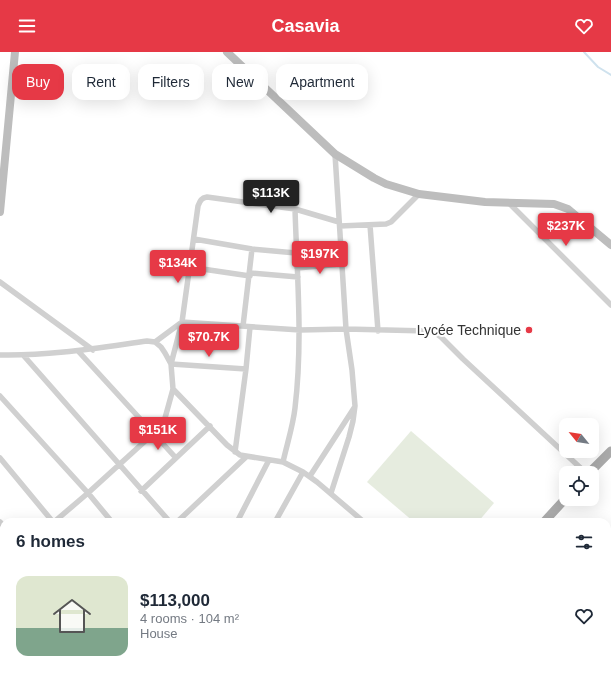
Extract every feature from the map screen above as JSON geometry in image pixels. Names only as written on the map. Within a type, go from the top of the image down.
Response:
[{"type":"main road","points":[[595,466],[611,451]]},
{"type":"main road","points":[[548,518],[559,506]]},
{"type":"street","points":[[0,212],[1,182],[15,52]]},
{"type":"street","points":[[227,52],[336,154],[374,178],[386,184],[419,194],[451,198],[554,204],[562,206],[575,214],[611,245]]},
{"type":"street","points":[[331,493],[349,437],[355,406],[346,329],[336,154]]},
{"type":"street","points":[[170,364],[182,322],[198,206],[203,198],[207,197],[295,209],[339,224],[370,225],[391,222],[419,194]]},
{"type":"street","points":[[509,202],[611,305]]},
{"type":"street","points":[[282,462],[295,410],[298,374],[300,330],[295,209]]},
{"type":"street","points":[[370,225],[378,331]]},
{"type":"street","points":[[194,240],[252,249],[296,253]]},
{"type":"street","points":[[243,326],[252,249]]},
{"type":"street","points":[[297,268],[342,264]]},
{"type":"street","points":[[189,267],[250,275],[298,277]]},
{"type":"street","points":[[0,282],[93,350]]},
{"type":"street","points":[[0,356],[24,356],[79,352],[155,342],[182,322],[300,330],[346,329],[434,332],[579,466]]},
{"type":"street","points":[[235,452],[250,327]]},
{"type":"street","points":[[59,518],[88,494],[154,433],[165,418],[173,389],[170,364],[165,353],[155,342]]},
{"type":"street","points":[[79,352],[176,458]]},
{"type":"street","points":[[24,356],[166,518]]},
{"type":"street","points":[[170,364],[246,369]]},
{"type":"street","points":[[173,389],[235,452],[246,457],[282,462],[303,472],[331,493],[359,518]]},
{"type":"street","points":[[0,396],[109,518]]},
{"type":"street","points":[[310,476],[355,406]]},
{"type":"street","points":[[142,491],[210,426]]},
{"type":"street","points":[[181,518],[246,457]]},
{"type":"street","points":[[0,458],[51,518]]},
{"type":"street","points":[[238,518],[269,460]]},
{"type":"street","points":[[277,518],[303,472]]},
{"type":"shaded area","points":[[411,431],[494,503],[481,518],[409,518],[367,482]]},
{"type":"waterway","points":[[584,52],[598,67],[611,75]]},
{"type":"place","name":"Lycée Technique","points":[[529,330]]}]
